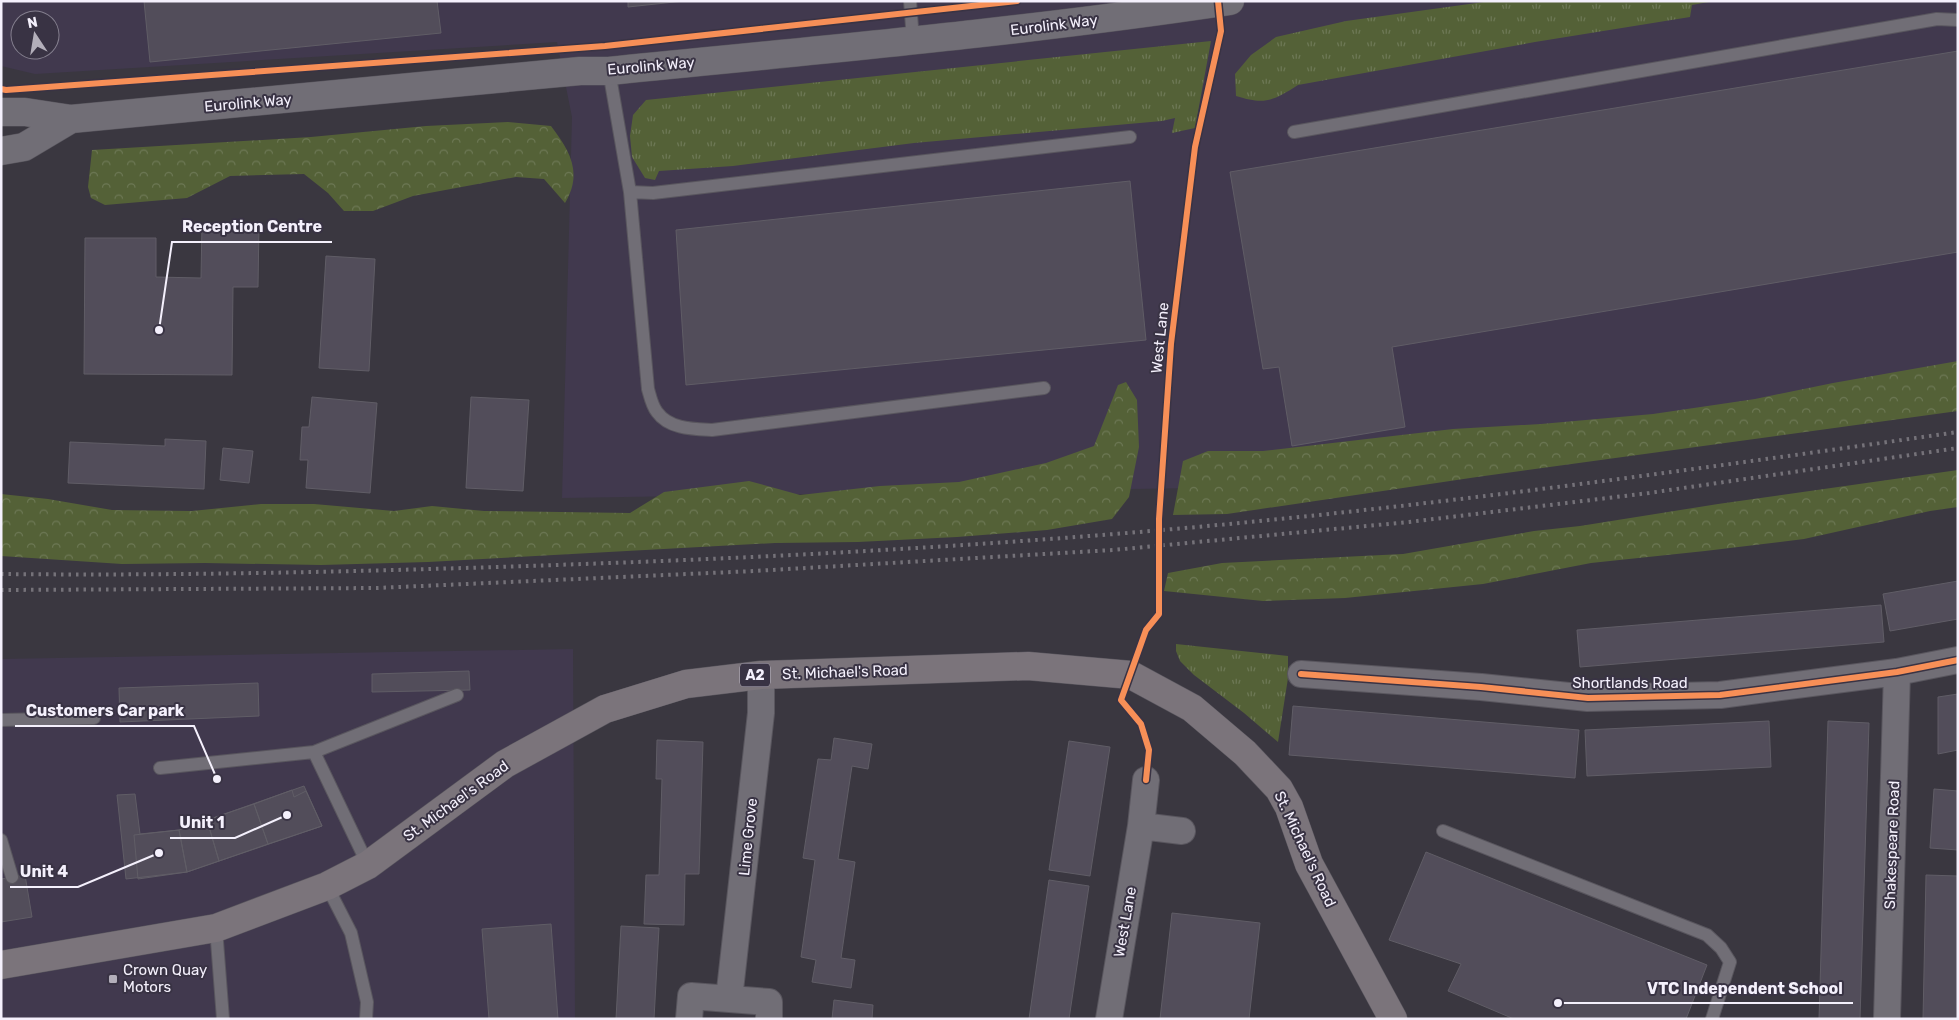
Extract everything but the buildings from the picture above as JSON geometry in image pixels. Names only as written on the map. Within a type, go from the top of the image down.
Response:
[{"type":"main road","name":"Eurolink Way","points":[[1,112],[25,112],[71,119],[580,71],[609,71],[1062,25],[1230,1]]},
{"type":"main road","name":"Eurolink Way","points":[[1,151],[24,147],[71,119]]},
{"type":"main road","name":"St. Michael's Road","points":[[1,965],[216,928],[327,886],[368,866],[505,764],[605,709],[686,684],[761,674],[1028,666],[1131,675],[1192,708],[1246,753],[1280,790],[1288,806],[1309,864],[1393,1019]]},
{"type":"street","name":"Shortlands Road","points":[[1302,674],[1588,698],[1720,695],[1898,672],[1958,660]]},
{"type":"street","name":"Shakespeare Road","points":[[1888,1019],[1898,672]]},
{"type":"street","name":"Lime Grove","points":[[729,998],[762,713],[761,674]]},
{"type":"street","name":"West Lane","points":[[1109,1019],[1141,826],[1146,780]]},
{"type":"street","points":[[1141,826],[1182,831]]},
{"type":"street","points":[[689,1019],[691,996],[769,1002],[769,1019]]},
{"type":"lane","points":[[910,1],[913,40]]},
{"type":"lane","points":[[1294,132],[1937,19],[1958,20]]},
{"type":"lane","points":[[609,71],[630,192],[648,390],[656,412],[669,423],[691,429],[712,430],[1044,388]]},
{"type":"lane","points":[[630,192],[653,193],[1130,137]]},
{"type":"lane","points":[[160,768],[314,752],[457,695]]},
{"type":"lane","points":[[1,720],[94,718]]},
{"type":"lane","points":[[314,752],[368,866]]},
{"type":"lane","points":[[1443,830],[1707,935],[1721,948],[1730,962],[1712,1019]]},
{"type":"lane","points":[[1,840],[12,877]]},
{"type":"lane","points":[[327,886],[351,933],[367,1002],[366,1019]]},
{"type":"lane","points":[[216,928],[223,1019]]},
{"type":"shaded area","points":[[1,1],[1958,1],[1958,395],[1261,487],[562,498],[572,117],[557,42],[35,74],[1,66]]},
{"type":"shaded area","points":[[573,649],[575,1019],[1,1019],[1,659]]},
{"type":"green space","points":[[1491,1],[1714,1],[1692,5],[1690,17],[1535,42],[1298,85],[1282,95],[1268,100],[1246,99],[1236,96],[1235,74],[1251,55],[1276,37],[1346,21]]},
{"type":"green space","points":[[1211,41],[1195,128],[1172,133],[1175,118],[1162,121],[914,143],[733,166],[659,171],[655,180],[645,178],[632,157],[630,136],[633,115],[646,100]]},
{"type":"green space","points":[[508,122],[551,126],[558,135],[569,153],[573,172],[573,182],[565,203],[544,179],[516,177],[413,196],[373,211],[344,211],[328,193],[304,174],[230,176],[187,198],[105,205],[91,198],[88,187],[92,150],[311,137],[426,126]]},
{"type":"green space","points":[[1958,361],[1958,411],[1477,477],[1227,514],[1173,515],[1183,461],[1208,451],[1263,451],[1453,429],[1541,424],[1653,414],[1755,399]]},
{"type":"green space","points":[[1126,382],[1137,400],[1139,447],[1129,497],[1112,519],[1047,530],[858,542],[775,543],[428,562],[321,565],[122,564],[1,556],[1,494],[48,499],[112,510],[192,511],[261,504],[314,504],[394,511],[432,506],[484,511],[630,513],[664,492],[749,481],[800,495],[880,486],[959,482],[1046,463],[1094,446],[1118,385]]},
{"type":"green space","points":[[1958,470],[1958,507],[1930,511],[1804,539],[1591,563],[1483,584],[1345,598],[1263,601],[1164,591],[1168,573],[1222,563],[1403,554],[1534,531],[1580,526],[1718,504]]},
{"type":"green space","points":[[1176,644],[1288,656],[1288,678],[1278,742],[1194,675],[1180,661],[1176,651]]},
{"type":"railway","points":[[1,574],[219,574],[510,567],[805,554],[1027,541],[1272,520],[1469,498],[1958,432]]},
{"type":"railway","points":[[1,590],[377,588],[754,571],[1113,550],[1409,522],[1649,493],[1958,448]]},
{"type":"cycle path","points":[[1,89],[605,46],[1017,1]]},
{"type":"cycle path","points":[[1146,780],[1149,750],[1141,724],[1121,700],[1146,630],[1159,614],[1159,519],[1171,344],[1195,147],[1221,31],[1218,1]]},
{"type":"cycle path","points":[[1301,674],[1481,687],[1588,698],[1720,695],[1897,672],[1958,660]]},
{"type":"place","name":"Reception Centre","points":[[159,330]]},
{"type":"place","name":"Customers Car park","points":[[217,779]]},
{"type":"place","name":"Unit 1","points":[[287,815]]},
{"type":"place","name":"Unit 4","points":[[159,853]]},
{"type":"place","name":"Crown Quay Motors","points":[[113,979]]},
{"type":"place","name":"VTC Independent School","points":[[1558,1003]]}]
